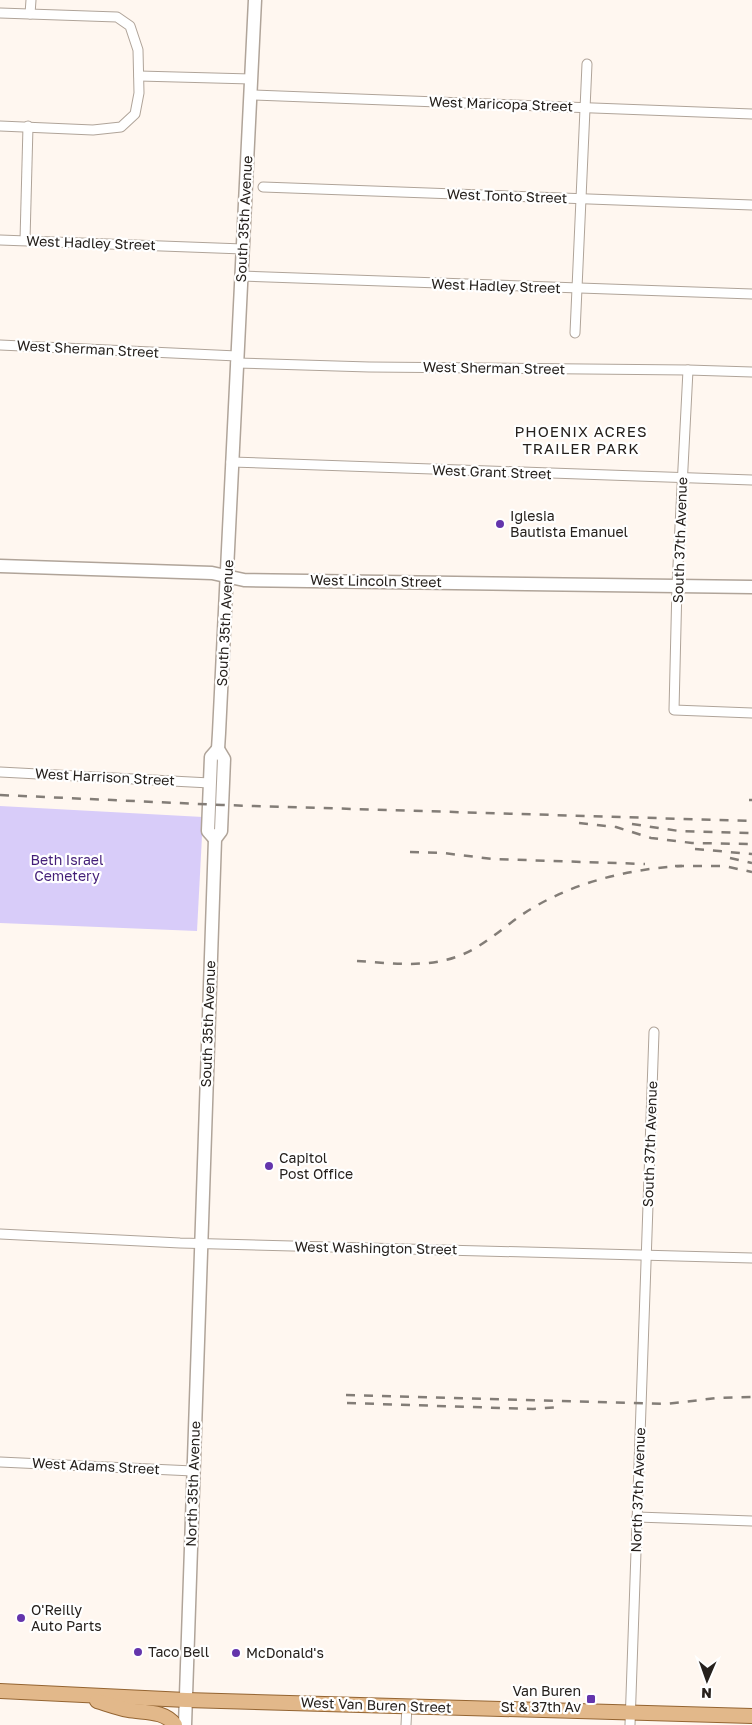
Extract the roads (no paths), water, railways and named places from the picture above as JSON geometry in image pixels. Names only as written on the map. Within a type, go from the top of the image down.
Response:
[{"type":"main road","name":"South 35th Avenue","points":[[200,1244],[214,839],[220,831],[224,759],[218,750],[255,0]]},
{"type":"main road","name":"West Lincoln Street","points":[[0,566],[204,572],[244,580],[752,587]]},
{"type":"main road","points":[[214,839],[208,831],[211,756],[218,750]]},
{"type":"main road","name":"North 35th Avenue","points":[[185,1725],[200,1244]]},
{"type":"main road","name":"West Van Buren Street","points":[[0,1691],[186,1700],[407,1706],[630,1719],[752,1716]]},
{"type":"main road","points":[[75,1694],[128,1710],[148,1712],[166,1717],[175,1725]]},
{"type":"street","points":[[30,0],[30,14]]},
{"type":"street","points":[[0,13],[117,17],[130,26],[138,50],[139,76],[139,93],[135,114],[121,128],[93,130],[0,126]]},
{"type":"street","points":[[575,333],[587,64]]},
{"type":"street","points":[[139,76],[251,79]]},
{"type":"street","name":"West Maricopa Street","points":[[251,95],[752,114]]},
{"type":"street","points":[[25,240],[28,126]]},
{"type":"street","name":"West Tonto Street","points":[[263,188],[752,205]]},
{"type":"street","name":"West Hadley Street","points":[[0,240],[243,248]]},
{"type":"street","name":"West Hadley Street","points":[[241,276],[752,294]]},
{"type":"street","name":"West Sherman Street","points":[[0,345],[236,360],[436,368],[752,372]]},
{"type":"street","name":"South 37th Avenue","points":[[688,370],[677,586],[674,710],[752,713]]},
{"type":"street","name":"West Grant Street","points":[[231,462],[752,480]]},
{"type":"street","name":"West Harrison Street","points":[[0,772],[210,783]]},
{"type":"street","name":"South 37th Avenue","points":[[646,1255],[654,1032]]},
{"type":"street","name":"West Washington Street","points":[[0,1234],[200,1244],[752,1258]]},
{"type":"street","name":"North 37th Avenue","points":[[630,1719],[646,1255]]},
{"type":"street","name":"West Adams Street","points":[[0,1462],[193,1471]]},
{"type":"street","points":[[637,1517],[752,1521]]},
{"type":"street","points":[[406,1725],[407,1706]]},
{"type":"railway","points":[[0,795],[222,805],[752,821]]},
{"type":"railway","points":[[579,823],[616,827],[651,838],[692,843],[752,844]]},
{"type":"railway","points":[[632,824],[679,831],[752,833]]},
{"type":"railway","points":[[695,849],[752,854]]},
{"type":"railway","points":[[410,852],[443,853],[493,859],[645,864]]},
{"type":"railway","points":[[730,858],[752,863]]},
{"type":"railway","points":[[675,866],[724,866],[752,872]]},
{"type":"railway","points":[[357,961],[420,964],[456,957],[483,943],[541,903],[579,886],[620,874],[682,866]]},
{"type":"railway","points":[[346,1395],[666,1404],[717,1398],[752,1397]]},
{"type":"railway","points":[[347,1403],[533,1409],[560,1407]]},
{"type":"place","name":"Iglesia Bautista Emanuel","points":[[500,524]]},
{"type":"place","name":"Capitol Post Office","points":[[269,1166]]},
{"type":"place","name":"O'Reilly Auto Parts","points":[[21,1618]]},
{"type":"place","name":"Taco Bell","points":[[138,1652]]},
{"type":"place","name":"McDonald's","points":[[236,1653]]},
{"type":"place","name":"Van Buren St & 37th Av","points":[[591,1699]]},
{"type":"district","name":"PHOENIX ACRES TRAILER PARK","points":[[581,440]]},
{"type":"park label","name":"Beth Israel Cemetery","points":[[67,868]]}]
